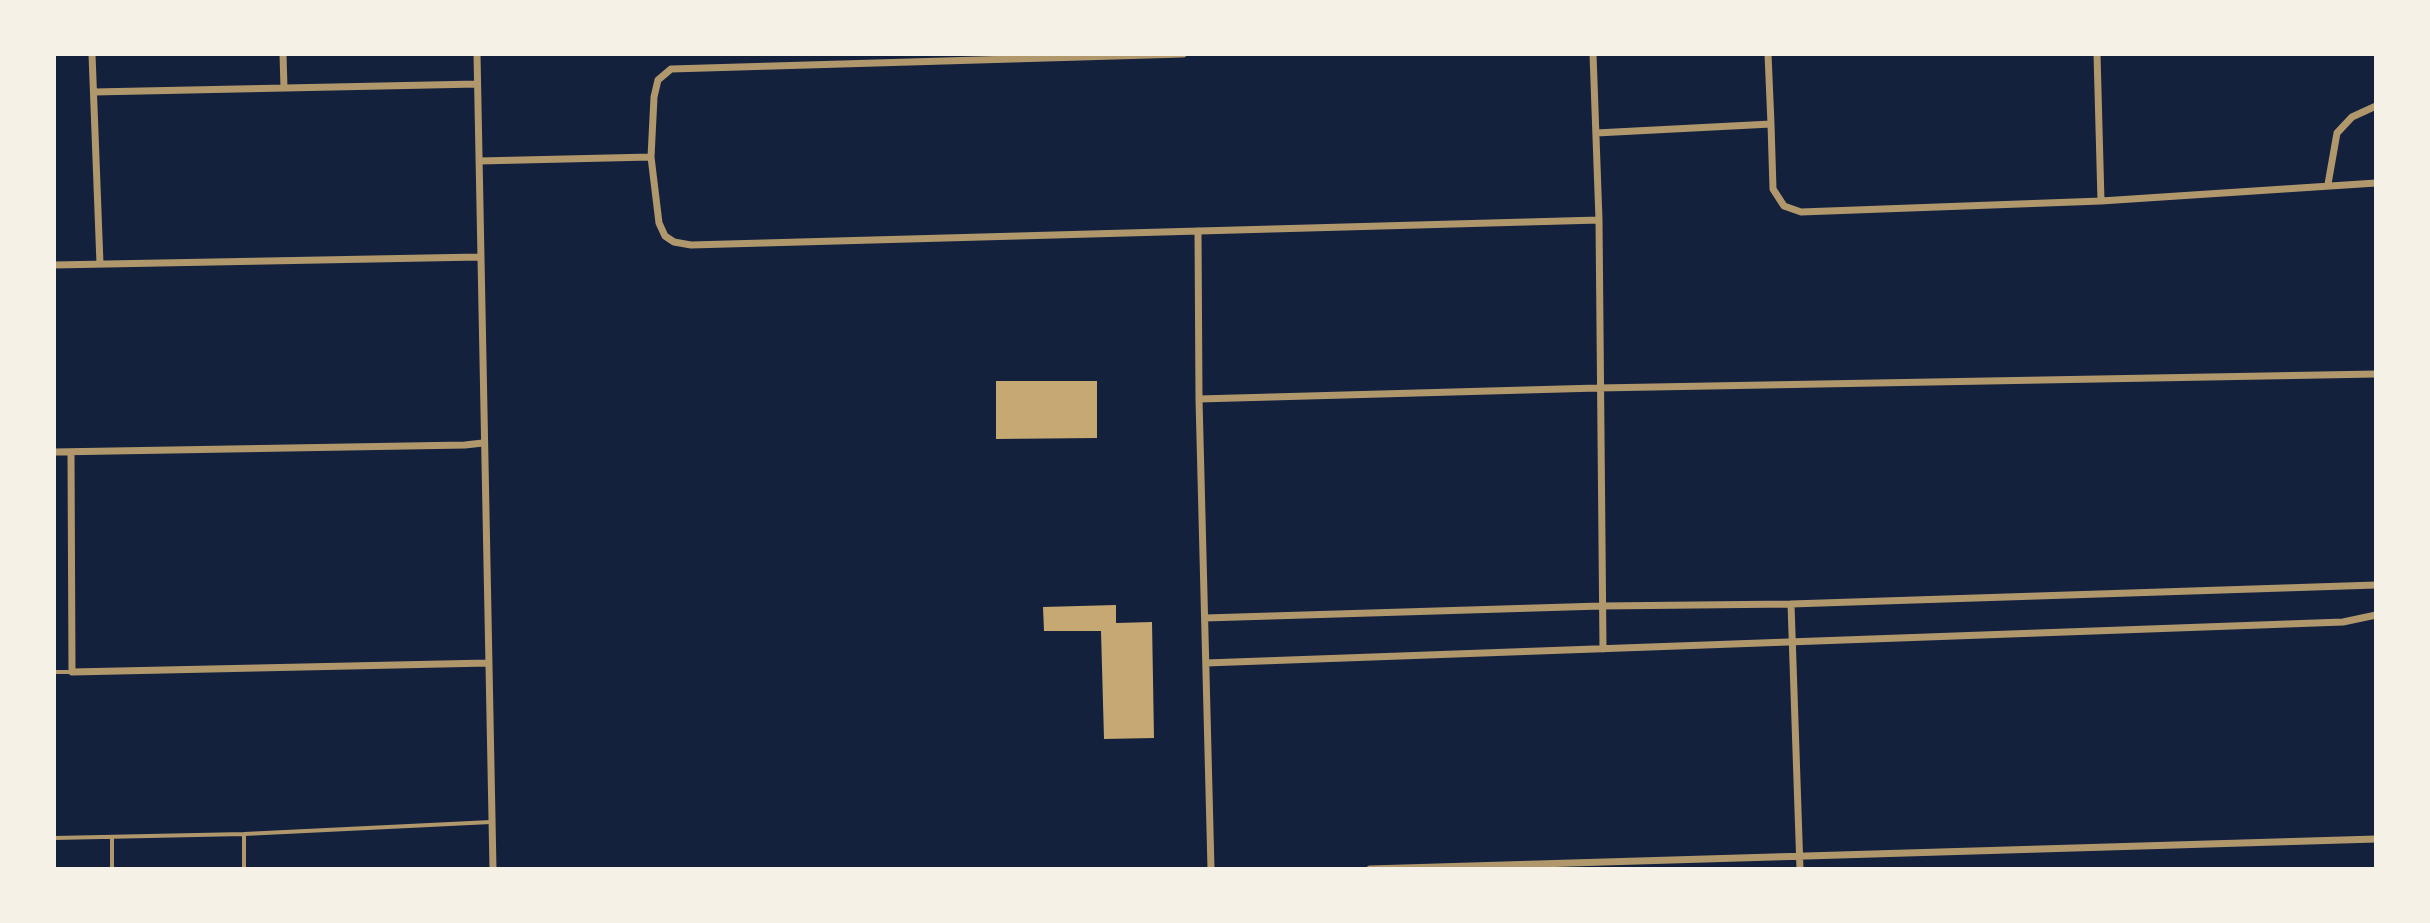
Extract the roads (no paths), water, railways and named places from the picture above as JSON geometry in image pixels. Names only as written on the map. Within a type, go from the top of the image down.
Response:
[{"type":"street","points":[[92,54],[100,264]]},
{"type":"street","points":[[283,54],[284,88]]},
{"type":"street","points":[[477,54],[493,869]]},
{"type":"street","points":[[1183,54],[671,69],[658,80],[654,97],[651,157],[659,223],[665,236],[674,242],[691,245],[1599,220]]},
{"type":"street","points":[[1593,54],[1599,220],[1598,388],[1603,649]]},
{"type":"street","points":[[1768,54],[1773,189],[1784,206],[1801,212],[2101,201],[2376,183]]},
{"type":"street","points":[[2097,54],[2101,201]]},
{"type":"street","points":[[94,92],[477,84]]},
{"type":"street","points":[[2328,184],[2337,133],[2352,117],[2376,106]]},
{"type":"street","points":[[1596,133],[1771,124]]},
{"type":"street","points":[[479,161],[651,157]]},
{"type":"street","points":[[1198,231],[1199,399],[1211,869]]},
{"type":"street","points":[[54,265],[479,257]]},
{"type":"street","points":[[1199,399],[1598,388],[2376,374]]},
{"type":"street","points":[[54,452],[483,443]]},
{"type":"street","points":[[71,452],[72,672],[488,663]]},
{"type":"street","points":[[1205,618],[1601,606],[1791,604],[2376,585]]},
{"type":"street","points":[[1791,604],[1800,869]]},
{"type":"street","points":[[1206,663],[2343,622],[2376,615]]},
{"type":"street","points":[[1370,869],[2376,839]]},
{"type":"lane","points":[[54,672],[72,672]]},
{"type":"lane","points":[[54,838],[244,834],[493,822]]},
{"type":"lane","points":[[244,834],[244,869]]},
{"type":"lane","points":[[112,837],[112,869]]},
{"type":"lane","points":[[236,869],[244,862]]}]
